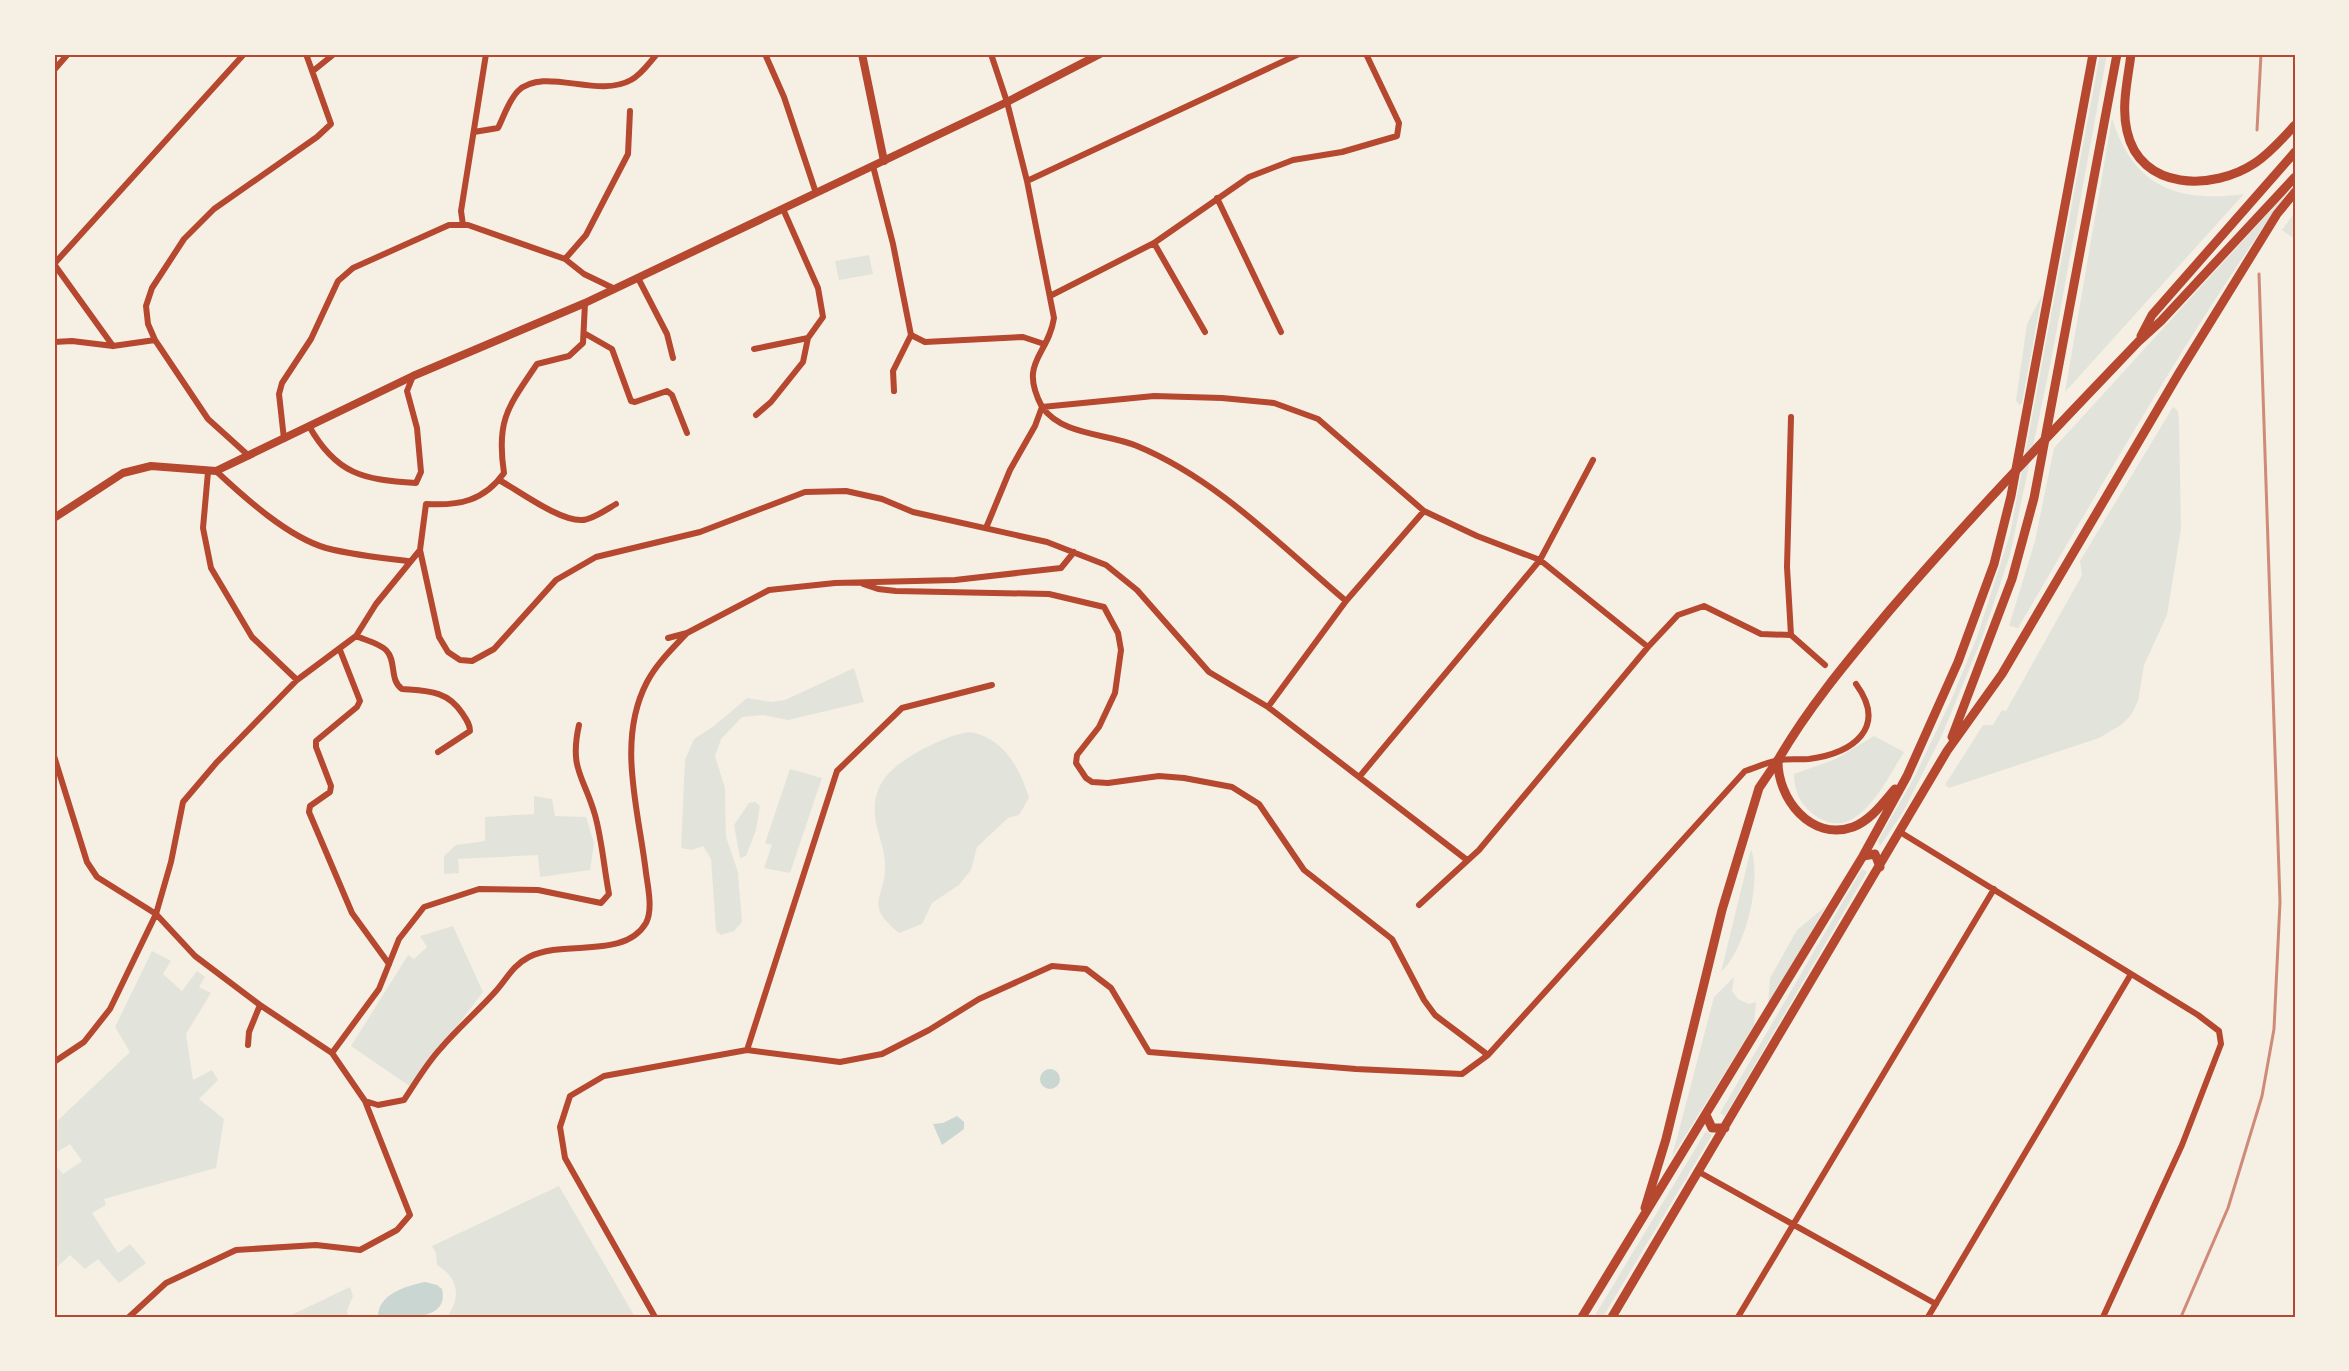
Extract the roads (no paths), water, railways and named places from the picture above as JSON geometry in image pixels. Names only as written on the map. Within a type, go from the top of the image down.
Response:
[{"type":"main road","points":[[1582,1317],[1863,856],[1907,776],[1959,662],[2001,541],[2093,54]]},
{"type":"main road","points":[[1947,751],[2008,590],[2034,498],[2117,54]]},
{"type":"main road","points":[[2131,54],[2125,104],[2127,132],[2135,152],[2162,176],[2192,183],[2236,173],[2256,162],[2295,125]]},
{"type":"main road","points":[[2138,342],[2152,315],[2295,152]]},
{"type":"main road","points":[[1641,1221],[1666,1139],[1722,910],[1759,788],[1792,735],[1844,664],[1940,551],[2138,342],[2161,321],[2295,177]]},
{"type":"main road","points":[[1612,1317],[1947,751],[2002,674],[2179,373],[2277,214],[2295,192]]},
{"type":"main road","points":[[1778,760],[1786,796],[1794,808],[1805,820],[1832,830],[1852,827],[1870,817],[1907,776]]},
{"type":"main road","points":[[1863,856],[1875,854],[1880,867]]},
{"type":"main road","points":[[1706,1115],[1712,1128],[1725,1128]]},
{"type":"street","points":[[54,70],[68,54]]},
{"type":"street","points":[[113,346],[54,264],[244,54]]},
{"type":"street","points":[[249,456],[208,420],[155,340],[148,324],[146,306],[152,288],[184,239],[214,209],[317,137],[331,123],[306,54]]},
{"type":"street","points":[[313,71],[334,54]]},
{"type":"street","points":[[463,225],[461,211],[486,54]]},
{"type":"street","points":[[474,132],[498,128],[515,95],[525,86],[548,81],[599,88],[618,85],[631,80],[657,54]]},
{"type":"street","points":[[765,54],[784,96],[816,193]]},
{"type":"street","points":[[862,54],[884,161]]},
{"type":"street","points":[[991,54],[1007,102],[1027,181],[1050,296],[1053,324],[1036,356],[1033,370],[1034,391],[1042,407],[1057,423],[1137,446],[1208,484],[1346,601]]},
{"type":"street","points":[[54,518],[123,473],[151,466],[212,472],[249,456],[413,376],[639,278],[1007,102],[1100,54]]},
{"type":"street","points":[[1027,181],[1299,54]]},
{"type":"street","points":[[1050,296],[1154,243],[1249,177],[1293,160],[1342,152],[1397,136],[1400,130],[1399,123],[1366,54]]},
{"type":"street","points":[[565,258],[586,235],[628,154],[630,111]]},
{"type":"street","points":[[873,166],[893,244],[911,335],[893,370],[894,391]]},
{"type":"street","points":[[1217,198],[1281,332]]},
{"type":"street","points":[[756,415],[771,402],[803,362],[808,338],[823,317],[818,288],[783,209]]},
{"type":"street","points":[[284,439],[279,394],[282,383],[311,339],[338,281],[353,268],[449,225],[463,225],[492,231],[508,240],[565,258],[584,274],[615,289]]},
{"type":"street","points":[[1154,243],[1205,332]]},
{"type":"street","points":[[639,278],[667,334],[673,358]]},
{"type":"street","points":[[585,303],[583,343],[569,356],[537,364],[518,392],[504,419],[500,444],[504,473],[492,489],[470,500],[448,505],[426,504],[420,550],[439,637],[448,652],[460,660],[472,661],[494,649],[556,580],[596,557],[700,532],[747,517],[783,499],[805,492],[846,491],[882,499],[913,512],[986,528],[1074,552],[1106,565],[1137,590],[1209,672],[1268,707],[1467,860]]},
{"type":"street","points":[[584,333],[612,349],[631,401],[635,402],[667,391],[672,394],[687,433]]},
{"type":"street","points":[[911,335],[925,342],[1023,338],[1044,344]]},
{"type":"street","points":[[754,349],[808,338]]},
{"type":"street","points":[[54,342],[72,341],[113,346],[155,340]]},
{"type":"street","points":[[309,426],[322,449],[345,469],[359,476],[374,479],[416,483],[421,472],[417,428],[407,391],[413,376]]},
{"type":"street","points":[[1042,407],[1154,396],[1274,403],[1318,419],[1424,511],[1477,536],[1540,560],[1648,646]]},
{"type":"street","points":[[986,528],[1010,470],[1035,426],[1042,407]]},
{"type":"street","points":[[1791,417],[1787,567],[1791,635]]},
{"type":"street","points":[[1360,776],[1540,560],[1593,460]]},
{"type":"street","points":[[212,472],[295,535],[324,547],[355,555],[408,561]]},
{"type":"street","points":[[212,472],[203,528],[211,568],[252,637],[297,680]]},
{"type":"street","points":[[499,480],[529,495],[556,515],[584,521],[616,504]]},
{"type":"street","points":[[1268,707],[1346,601],[1424,511]]},
{"type":"street","points":[[54,1062],[84,1042],[110,1009],[156,914],[171,862],[183,802],[217,762],[297,680],[356,636],[408,561],[420,550]]},
{"type":"street","points":[[668,638],[687,633],[769,590],[812,584],[955,580],[1061,568],[1074,552]]},
{"type":"street","points":[[863,584],[896,591],[1049,594],[1104,607],[1118,633],[1121,650],[1115,693],[1100,727],[1077,755],[1076,763],[1086,778],[1092,782],[1108,783],[1159,776],[1184,778],[1232,787],[1259,804],[1304,870],[1392,939],[1424,1000],[1435,1015],[1488,1055]]},
{"type":"street","points":[[1419,905],[1479,850],[1648,646],[1678,615],[1704,606],[1761,634],[1791,635],[1825,665]]},
{"type":"street","points":[[365,1101],[378,1105],[404,1100],[440,1048],[496,992],[520,962],[540,953],[582,946],[621,944],[637,933],[647,921],[648,890],[632,782],[632,746],[638,708],[647,682],[687,633]]},
{"type":"street","points":[[356,636],[386,650],[391,657],[394,680],[402,689],[438,692],[456,705],[470,726],[470,731],[438,752]]},
{"type":"street","points":[[340,650],[360,701],[357,707],[316,741],[316,747],[331,786],[330,792],[310,806],[309,812],[352,913],[389,964]]},
{"type":"street","points":[[655,1317],[565,1158],[560,1127],[570,1096],[604,1076],[747,1050],[840,1062],[882,1054],[929,1030],[979,999],[1052,966],[1086,969],[1112,988],[1149,1052],[1356,1069],[1462,1074],[1488,1055],[1745,771],[1778,760],[1809,759],[1836,753],[1852,744],[1867,730],[1870,712],[1867,699],[1856,684]]},
{"type":"street","points":[[747,1050],[837,771],[902,708],[992,685]]},
{"type":"street","points":[[332,1053],[379,989],[399,939],[424,907],[479,889],[538,890],[601,903],[609,894],[595,814],[580,780],[574,748],[579,725]]},
{"type":"street","points":[[54,756],[92,870],[97,877],[156,914],[195,956],[260,1005],[332,1053],[365,1101],[410,1215],[397,1230],[360,1250],[316,1245],[236,1250],[166,1283],[129,1317]]},
{"type":"street","points":[[1900,832],[2198,1015],[2213,1026],[2221,1038],[2221,1044],[2182,1145],[2103,1317]]},
{"type":"street","points":[[1738,1317],[1994,889]]},
{"type":"street","points":[[1928,1317],[2132,974]]},
{"type":"street","points":[[248,1045],[249,1032],[260,1005]]},
{"type":"street","points":[[1699,1172],[1936,1304]]},
{"type":"railway","points":[[2257,130],[2261,54]]},
{"type":"railway","points":[[2181,1317],[2228,1208],[2262,1096],[2274,1029],[2280,902],[2259,274]]}]
